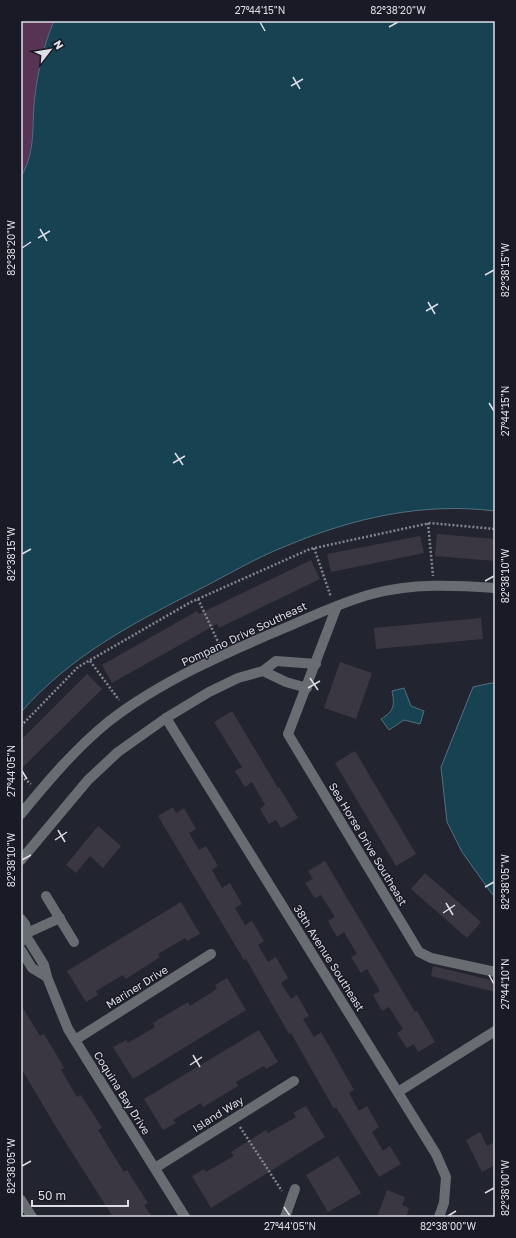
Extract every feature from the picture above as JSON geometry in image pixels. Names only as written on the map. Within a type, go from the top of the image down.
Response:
[{"type":"street","name":"Pompano Drive Southeast","points":[[21,814],[78,749],[109,721],[174,680],[224,654],[336,606],[373,594],[448,585],[495,588]]},
{"type":"street","points":[[21,860],[93,776],[118,752],[166,718],[209,692],[238,678],[263,670],[276,661],[316,664],[336,606]]},
{"type":"street","name":"Sea Horse Drive Southeast","points":[[316,664],[288,734],[412,942],[420,952],[432,958],[495,972]]},
{"type":"street","points":[[263,670],[286,682],[307,688]]},
{"type":"street","name":"38th Avenue Southeast","points":[[166,718],[436,1154],[446,1177],[444,1203],[439,1217]]},
{"type":"street","points":[[46,896],[74,942]]},
{"type":"street","points":[[24,937],[60,918]]},
{"type":"street","name":"Coquina Bay Drive","points":[[21,919],[25,924],[24,937],[44,965],[47,977],[68,1029],[185,1217]]},
{"type":"street","points":[[21,950],[32,968],[47,977]]},
{"type":"street","name":"Mariner Drive","points":[[75,1040],[211,954]]},
{"type":"street","points":[[398,1092],[495,1031]]},
{"type":"street","name":"Island Way","points":[[154,1168],[294,1081]]},
{"type":"street","points":[[285,1217],[295,1189]]},
{"type":"street","points":[[21,1200],[32,1217]]},
{"type":"path","points":[[21,726],[78,667],[198,599],[314,548],[428,523],[495,529]]},
{"type":"path","points":[[428,523],[434,586]]},
{"type":"path","points":[[314,548],[336,606]]},
{"type":"path","points":[[198,599],[224,654]]},
{"type":"path","points":[[90,660],[126,710]]},
{"type":"path","points":[[235,1118],[263,1165],[290,1202]]},
{"type":"shaded area","points":[[21,21],[54,21],[44,48],[35,96],[31,147],[26,166],[21,177]]},
{"type":"water","points":[[54,21],[495,21],[495,511],[441,509],[388,515],[337,527],[274,551],[148,616],[103,643],[61,674],[40,692],[21,712],[21,177],[26,166],[31,147],[35,96],[44,48]]},
{"type":"water","points":[[495,683],[495,895],[492,894],[462,852],[447,822],[441,767],[473,687]]},
{"type":"water","points":[[404,688],[411,706],[424,711],[420,724],[404,720],[389,730],[381,719],[391,711],[393,704],[392,691]]},
{"type":"building","points":[[437,534],[495,539],[495,561],[435,556]]},
{"type":"building","points":[[420,536],[424,553],[331,572],[327,554]]},
{"type":"building","points":[[311,560],[320,579],[219,628],[217,624],[112,683],[102,665],[197,611],[199,614]]},
{"type":"building","points":[[481,618],[483,639],[376,649],[374,628]]},
{"type":"building","points":[[340,662],[372,673],[356,719],[324,708]]},
{"type":"building","points":[[87,674],[102,689],[21,769],[21,740]]},
{"type":"building","points":[[232,711],[278,788],[279,787],[298,818],[281,828],[276,820],[269,824],[260,809],[265,805],[252,782],[245,787],[235,771],[242,767],[214,722]]},
{"type":"building","points":[[355,751],[416,854],[396,866],[335,763]]},
{"type":"building","points":[[173,807],[176,813],[184,808],[196,829],[189,833],[199,850],[206,846],[218,866],[212,870],[222,888],[230,883],[242,904],[235,908],[245,925],[252,921],[264,941],[258,945],[268,962],[276,957],[288,978],[281,983],[291,999],[297,995],[309,1016],[303,1019],[314,1037],[321,1032],[354,1090],[349,1093],[359,1111],[367,1106],[379,1127],[372,1132],[383,1151],[390,1146],[401,1164],[379,1177],[336,1107],[334,1109],[291,1033],[289,1034],[246,959],[244,960],[158,816]]},
{"type":"building","points":[[98,826],[121,846],[103,868],[90,856],[76,873],[66,865]]},
{"type":"building","points":[[325,861],[415,1012],[417,1011],[435,1042],[418,1052],[414,1044],[407,1048],[397,1033],[403,1029],[389,1007],[382,1011],[373,995],[380,991],[367,969],[361,973],[351,957],[357,954],[344,932],[337,937],[328,921],[335,917],[321,895],[315,898],[305,883],[313,879],[308,871]]},
{"type":"building","points":[[425,873],[481,922],[467,938],[411,889]]},
{"type":"building","points":[[181,902],[200,934],[187,941],[185,938],[158,954],[160,957],[126,979],[123,975],[96,991],[98,995],[86,1002],[67,971]]},
{"type":"building","points":[[433,966],[495,981],[495,992],[431,976]]},
{"type":"building","points":[[227,978],[246,1010],[133,1079],[113,1047],[126,1040],[128,1043],[155,1027],[153,1023],[188,1002],[190,1006],[217,989],[215,985]]},
{"type":"building","points":[[21,1005],[40,1036],[44,1034],[64,1068],[61,1070],[77,1097],[81,1095],[102,1128],[98,1130],[124,1172],[127,1170],[148,1203],[144,1205],[152,1217],[113,1217],[56,1127],[21,1068]]},
{"type":"building","points":[[259,1030],[278,1062],[266,1069],[264,1066],[236,1082],[238,1086],[203,1107],[201,1103],[173,1120],[176,1123],[163,1130],[144,1099]]},
{"type":"building","points":[[306,1106],[325,1137],[211,1208],[192,1176],[204,1169],[206,1172],[234,1156],[231,1152],[266,1130],[268,1133],[296,1117],[293,1113]]},
{"type":"building","points":[[480,1132],[487,1146],[495,1142],[495,1165],[482,1172],[466,1140]]},
{"type":"building","points":[[338,1156],[361,1193],[328,1212],[306,1175]]},
{"type":"building","points":[[387,1190],[405,1197],[402,1205],[409,1208],[406,1217],[377,1217]]}]
